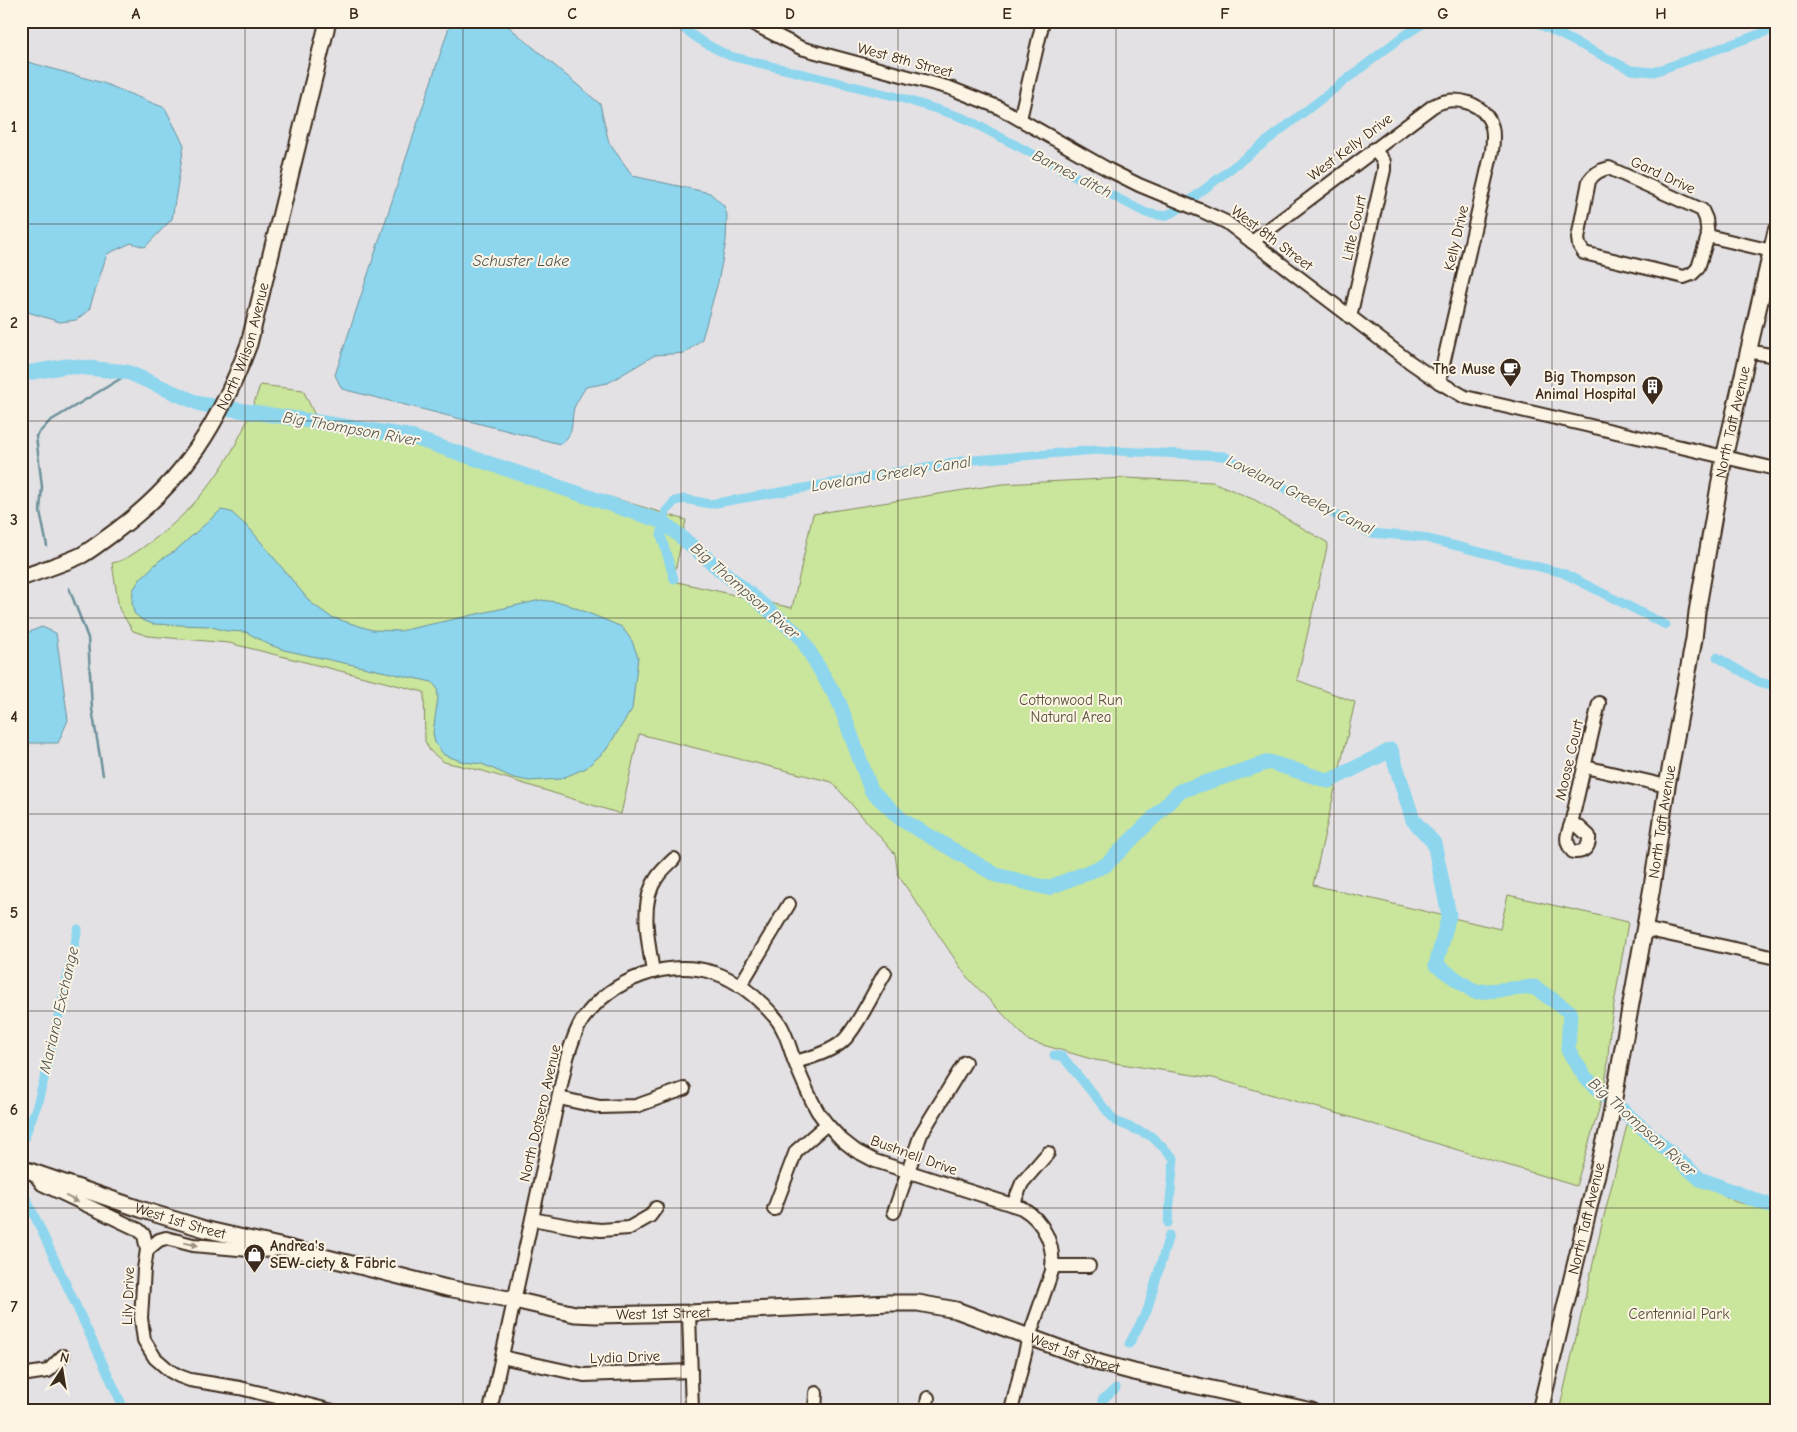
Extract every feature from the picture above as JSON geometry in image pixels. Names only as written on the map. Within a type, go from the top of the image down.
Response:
[{"type":"main road","name":"North Wilson Avenue","points":[[21,578],[82,555],[132,519],[158,497],[184,467],[208,434],[236,377],[249,344],[328,21]]},
{"type":"main road","name":"North Taft Avenue","points":[[1540,1411],[1610,1120],[1724,458],[1747,351],[1773,251],[1776,231]]},
{"type":"main road","name":"West 1st Street","points":[[27,1170],[172,1220],[208,1230],[447,1288],[514,1300],[575,1314],[689,1313],[889,1302],[918,1303],[956,1310],[1100,1363],[1312,1411]]},
{"type":"street","name":"West 8th Street","points":[[748,21],[801,48],[950,88],[998,107],[1139,185],[1226,222],[1350,317],[1439,382],[1465,397],[1776,469]]},
{"type":"street","points":[[1020,119],[1042,21]]},
{"type":"street","name":"West Kelly Drive","points":[[1252,242],[1437,103],[1458,100],[1475,106]]},
{"type":"street","name":"Kelly Drive","points":[[1439,382],[1494,137],[1492,126],[1483,111],[1475,106]]},
{"type":"street","name":"Litle Court","points":[[1350,317],[1384,170],[1384,162],[1374,149]]},
{"type":"street","name":"Gard Drive","points":[[1609,168],[1702,210],[1706,218],[1708,236],[1698,268],[1692,274],[1684,277],[1584,253],[1578,245],[1578,238],[1589,181],[1593,175],[1609,168]]},
{"type":"street","points":[[1708,236],[1773,251]]},
{"type":"street","points":[[1747,351],[1776,356]]},
{"type":"street","name":"Moose Court","points":[[1571,824],[1598,703]]},
{"type":"street","points":[[1585,767],[1667,786]]},
{"type":"street","points":[[653,972],[647,937],[648,904],[655,880],[674,859]]},
{"type":"street","points":[[740,986],[789,904]]},
{"type":"street","points":[[1644,929],[1776,958]]},
{"type":"street","name":"Bushnell Drive","points":[[653,972],[690,969],[715,973],[740,986],[757,998],[775,1017],[789,1044],[813,1104],[827,1124],[856,1151],[875,1161],[1013,1205],[1028,1212],[1043,1229],[1050,1241],[1052,1266],[1049,1281],[1029,1337],[1012,1411]]},
{"type":"street","name":"North Dotsero Avenue","points":[[490,1411],[570,1048],[582,1021],[593,1007],[612,990],[635,978],[653,972]]},
{"type":"street","points":[[795,1062],[842,1042],[850,1033],[885,973]]},
{"type":"street","points":[[894,1212],[921,1134],[965,1062]]},
{"type":"street","points":[[558,1098],[600,1107],[636,1106],[684,1089]]},
{"type":"street","points":[[774,1209],[796,1151],[827,1124]]},
{"type":"street","points":[[1013,1205],[1022,1183],[1048,1153]]},
{"type":"street","points":[[27,1170],[42,1184],[139,1230],[144,1236],[147,1250]]},
{"type":"street","points":[[532,1219],[601,1230],[629,1228],[650,1216],[656,1208]]},
{"type":"street","name":"Lily Drive","points":[[288,1248],[261,1251],[192,1245],[166,1238],[159,1240],[147,1250],[144,1269],[142,1329],[149,1349],[161,1365],[190,1380],[240,1388],[333,1411]]},
{"type":"street","points":[[1052,1266],[1089,1266]]},
{"type":"street","points":[[689,1313],[692,1411]]},
{"type":"street","points":[[21,1375],[48,1371],[63,1356]]},
{"type":"street","name":"Lydia Drive","points":[[502,1357],[584,1375],[691,1371]]},
{"type":"street","points":[[815,1411],[816,1393]]},
{"type":"green space","name":"Cottonwood Run Natural Area","points":[[260,385],[303,390],[318,422],[405,432],[494,462],[686,520],[673,581],[792,608],[813,514],[1002,484],[1125,478],[1213,482],[1255,500],[1328,543],[1297,680],[1355,702],[1313,885],[1500,929],[1508,895],[1628,922],[1610,1028],[1607,1071],[1599,1109],[1576,1186],[1340,1114],[1213,1078],[1095,1060],[1029,1041],[967,977],[898,875],[895,854],[832,782],[639,734],[621,814],[483,771],[444,762],[430,751],[425,741],[424,692],[229,643],[148,636],[133,631],[119,609],[112,563],[128,557],[152,541],[189,509],[204,491],[219,472],[243,430]]},
{"type":"green space","name":"Centennial Park","points":[[1628,1121],[1691,1179],[1736,1202],[1760,1207],[1776,1213],[1776,1411],[1559,1411]]},
{"type":"water","name":"Schuster Lake","points":[[451,21],[502,21],[600,104],[609,143],[633,176],[710,193],[724,206],[727,215],[726,241],[718,282],[702,339],[685,353],[655,355],[608,383],[586,387],[574,408],[572,428],[565,440],[560,444],[342,389],[335,375]]},
{"type":"water","points":[[21,60],[103,83],[165,108],[184,145],[172,219],[145,247],[131,243],[107,254],[89,310],[76,320],[60,322],[21,310]]},
{"type":"water","points":[[221,510],[231,512],[251,530],[311,603],[331,617],[372,630],[400,631],[541,600],[564,603],[622,627],[632,641],[638,657],[632,709],[606,750],[586,768],[560,779],[529,781],[514,778],[482,764],[464,762],[444,755],[435,743],[433,733],[438,697],[437,688],[432,682],[284,650],[246,632],[227,631],[208,626],[153,624],[142,620],[134,613],[132,602],[133,590],[141,578]]},
{"type":"water","points":[[42,627],[56,633],[68,720],[58,743],[21,743],[21,635]]},
{"type":"waterway","name":"Barnes ditch","points":[[674,21],[701,41],[730,56],[898,97],[964,118],[1146,213],[1164,216],[1176,211],[1399,39],[1427,21]]},
{"type":"waterway","name":"Barnes ditch","points":[[1533,21],[1631,70],[1654,72],[1776,28]]},
{"type":"waterway","name":"Big Thompson River","points":[[21,374],[67,366],[127,372],[200,404],[408,436],[663,522],[800,636],[839,702],[871,790],[902,820],[996,875],[1048,888],[1106,865],[1180,791],[1269,762],[1329,781],[1391,750],[1413,820],[1434,843],[1449,915],[1436,965],[1475,992],[1534,987],[1570,1012],[1568,1050],[1585,1077],[1700,1179],[1776,1208]]},
{"type":"waterway","points":[[47,546],[40,511],[42,487],[36,436],[50,421],[130,373]]},
{"type":"waterway","name":"Loveland Greeley Canal","points":[[674,579],[661,535],[666,511],[675,501],[685,499],[710,504],[962,461],[1096,450],[1224,456],[1370,533],[1421,537],[1563,573],[1666,625]]},
{"type":"waterway","points":[[69,588],[88,638],[92,709],[103,775]]},
{"type":"waterway","name":"Loveland Greeley Canal","points":[[1717,657],[1759,682],[1776,686]]},
{"type":"waterway","name":"Mariano Exchange","points":[[21,1147],[37,1105],[46,1072],[78,929]]},
{"type":"waterway","points":[[1054,1055],[1063,1057],[1115,1121],[1151,1136],[1174,1158],[1168,1223]]},
{"type":"waterway","name":"Mariano Exchange","points":[[21,1155],[21,1162]]},
{"type":"waterway","name":"Mariano Exchange","points":[[22,1173],[22,1189],[125,1411]]},
{"type":"waterway","points":[[1129,1344],[1147,1311],[1169,1235]]},
{"type":"waterway","points":[[1104,1411],[1102,1400],[1116,1388]]},
{"type":"place","name":"The Muse","points":[[1511,388]]},
{"type":"place","name":"Big Thompson Animal Hospital","points":[[1652,405]]},
{"type":"place","name":"Andrea's SEW-ciety & Fabric","points":[[254,1274]]}]
